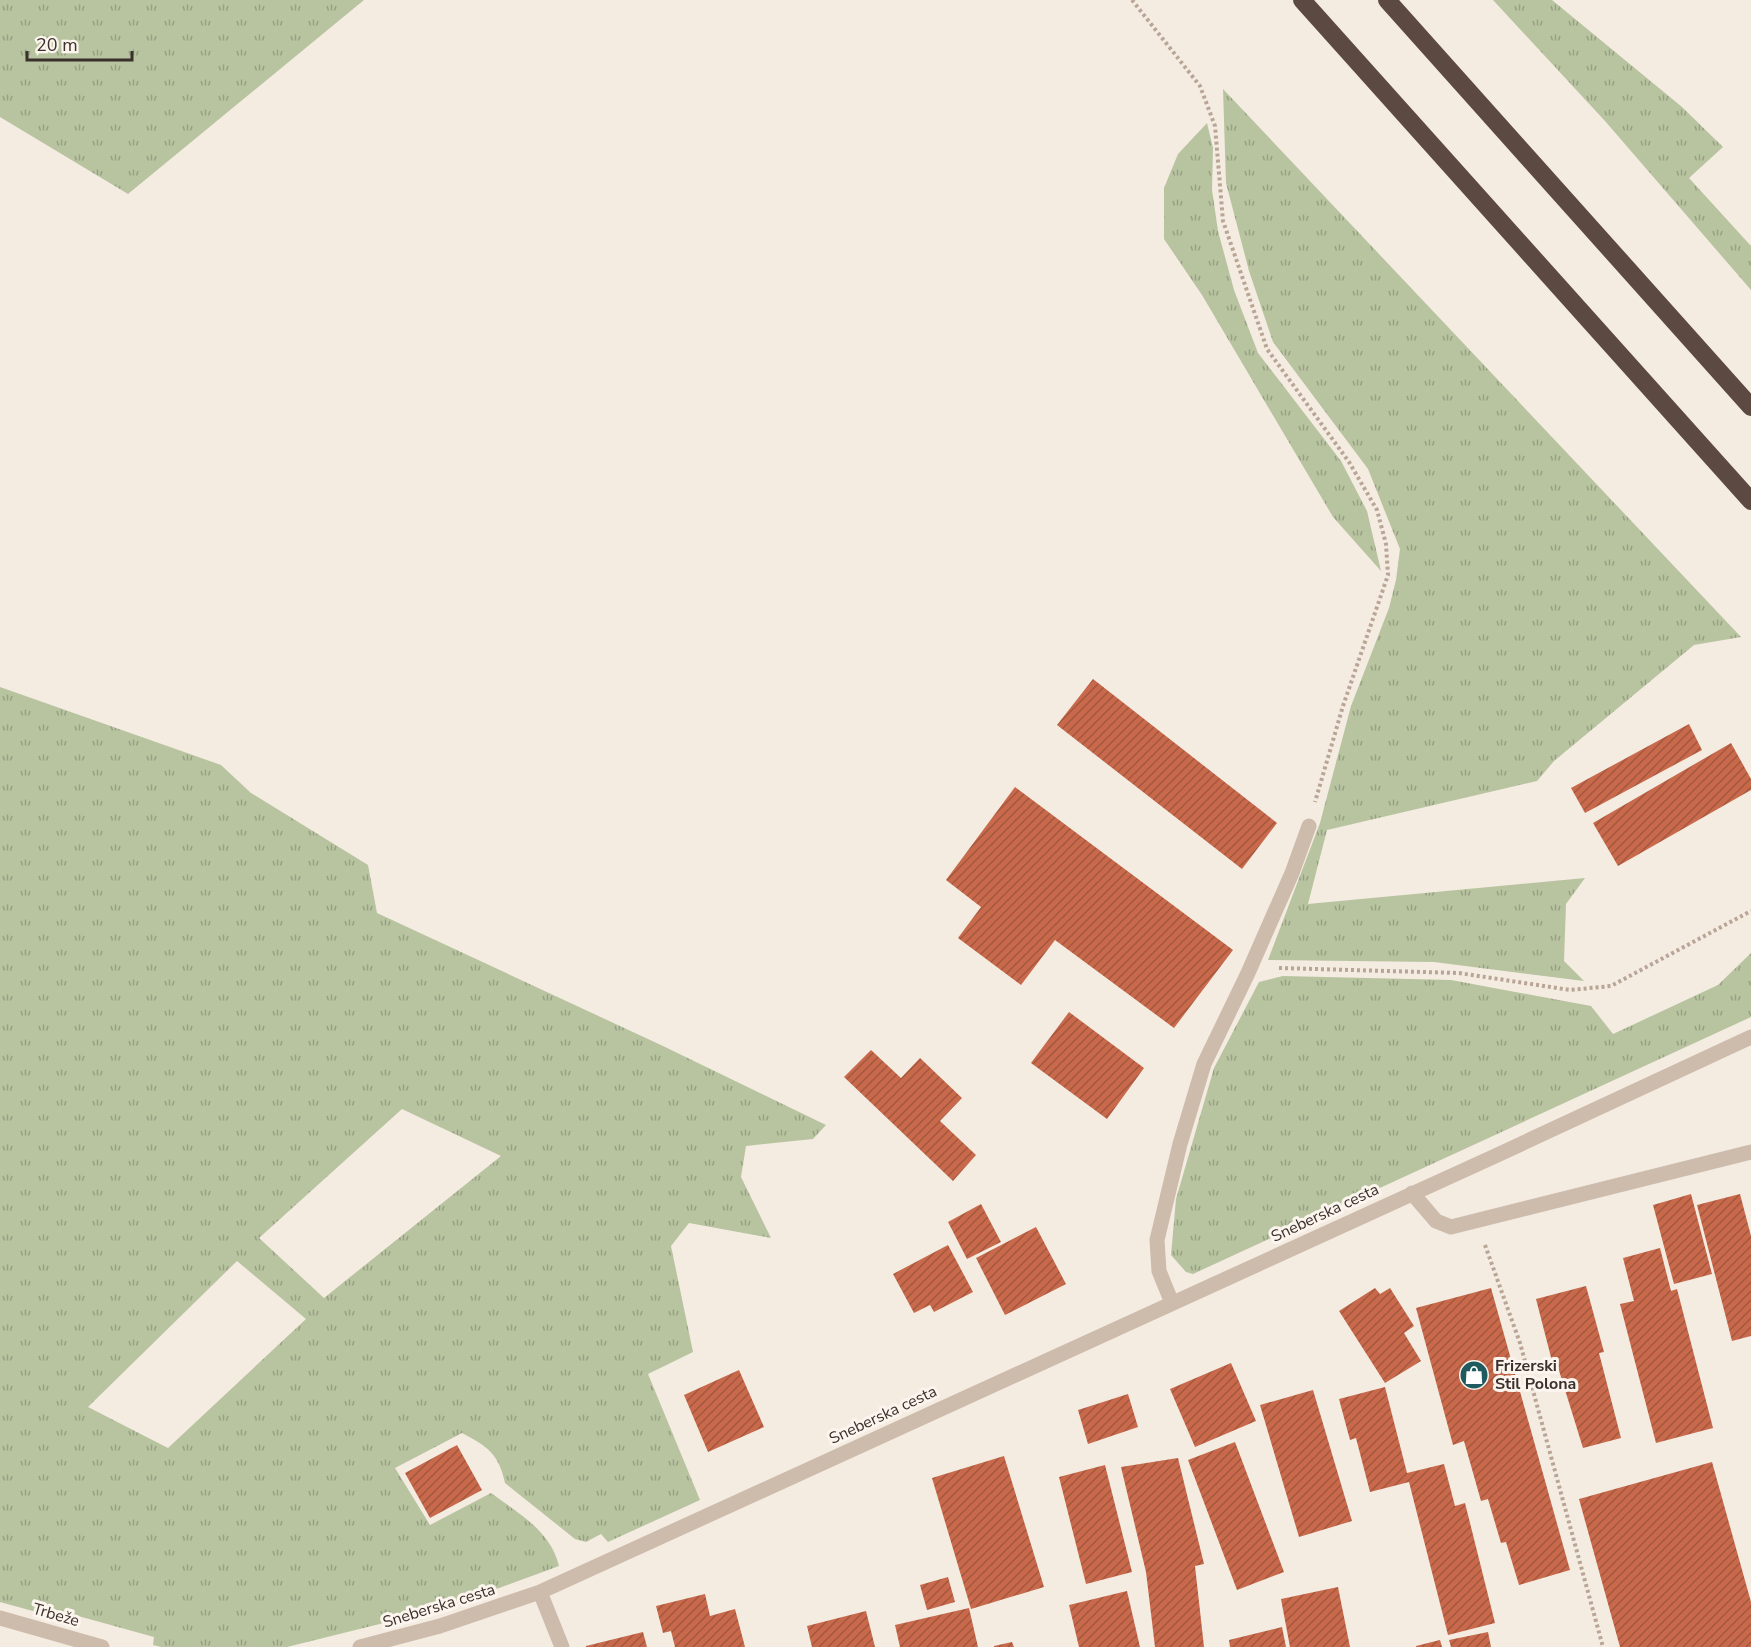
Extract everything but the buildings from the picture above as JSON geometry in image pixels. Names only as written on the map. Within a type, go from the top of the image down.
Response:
[{"type":"highway","points":[[1302,0],[1751,501]]},
{"type":"highway","points":[[1387,0],[1751,407]]},
{"type":"street","points":[[1172,1303],[1160,1271],[1157,1240],[1163,1208],[1204,1064],[1292,873],[1309,826]]},
{"type":"street","name":"Sneberska cesta","points":[[360,1647],[377,1645],[540,1592],[1751,1037]]},
{"type":"street","points":[[1412,1193],[1440,1223],[1451,1227],[1751,1152]]},
{"type":"street","points":[[540,1592],[562,1647]]},
{"type":"street","name":"Trbeže","points":[[0,1618],[102,1647]]},
{"type":"path","points":[[1132,0],[1200,86],[1215,126],[1223,221],[1267,349],[1349,462],[1377,510],[1386,544],[1388,575],[1342,706],[1309,826]]},
{"type":"path","points":[[1248,972],[1285,967],[1436,973],[1570,990],[1611,986],[1751,911]]},
{"type":"path","points":[[1476,1220],[1520,1343],[1603,1647]]},
{"type":"green space","points":[[0,0],[364,0],[128,194],[0,117]]},
{"type":"green space","points":[[1493,0],[1552,0],[1682,107],[1723,147],[1689,178],[1751,246],[1751,290],[1605,121]]},
{"type":"green space","points":[[1223,89],[1741,637],[1694,645],[1554,761],[1537,781],[1327,830],[1308,904],[1585,878],[1566,904],[1564,961],[1584,981],[1434,962],[1268,960],[1320,823],[1351,706],[1389,608],[1400,549],[1368,469],[1273,342],[1249,271],[1226,183]]},
{"type":"green space","points":[[1207,123],[1213,148],[1212,190],[1218,231],[1234,290],[1258,353],[1341,461],[1367,511],[1381,571],[1333,517],[1202,295],[1164,239],[1164,188],[1178,154]]},
{"type":"green space","points":[[0,687],[221,765],[251,793],[368,865],[377,913],[663,1046],[826,1125],[813,1139],[746,1146],[741,1177],[771,1238],[689,1223],[671,1246],[693,1352],[648,1374],[700,1500],[608,1542],[601,1534],[586,1542],[575,1539],[505,1483],[499,1465],[491,1452],[462,1433],[395,1468],[430,1525],[491,1493],[541,1533],[555,1554],[559,1566],[444,1608],[287,1647],[161,1647],[153,1645],[154,1637],[42,1606],[40,1613],[0,1602]],"holes":[[[402,1109],[501,1156],[324,1298],[259,1238]],[[237,1261],[306,1319],[168,1448],[88,1407]]]},
{"type":"green space","points":[[1751,953],[1751,1017],[1193,1274],[1186,1272],[1171,1255],[1176,1199],[1214,1068],[1259,982],[1283,976],[1451,980],[1591,1006],[1613,1034],[1718,985]]},
{"type":"place","name":"Frizerski Stil Polona","points":[[1474,1375]]}]
